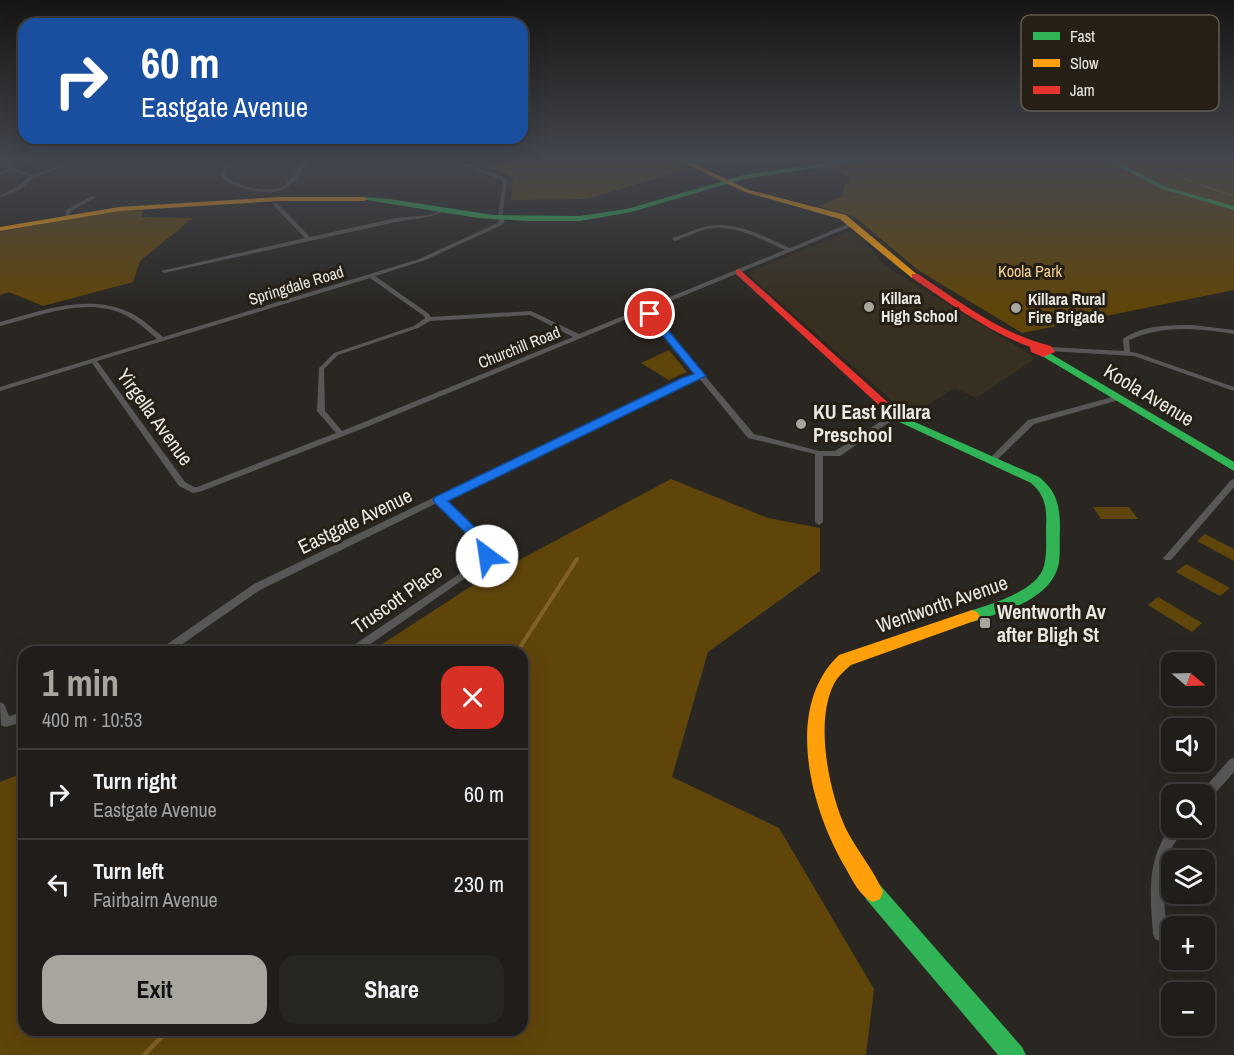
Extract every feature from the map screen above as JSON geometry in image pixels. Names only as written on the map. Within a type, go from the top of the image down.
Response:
[{"type":"main road","points":[[0,229],[117,208]]},
{"type":"main road","points":[[438,208],[500,218],[569,218],[606,215],[636,208]]},
{"type":"main road","name":"Koola Avenue","points":[[813,208],[839,215],[853,224],[908,272],[1008,334],[1043,350],[1116,398],[1234,468]]},
{"type":"main road","name":"Wentworth Avenue","points":[[739,272],[895,416],[1035,480],[1051,496],[1054,504],[1051,568],[1044,579],[1011,604],[844,660],[831,670],[821,690],[817,721],[819,768],[827,810],[852,862],[902,927],[1014,1055]]},
{"type":"street","points":[[67,216],[68,211],[73,208]]},
{"type":"street","points":[[279,208],[309,238]]},
{"type":"street","points":[[500,218],[501,208]]},
{"type":"street","points":[[164,271],[309,238],[396,220],[429,216],[447,210]]},
{"type":"street","name":"Springdale Road","points":[[0,389],[421,260],[496,227],[502,222],[500,218]]},
{"type":"street","name":"Churchill Road","points":[[193,490],[207,488],[341,434],[853,224]]},
{"type":"street","points":[[675,238],[708,227],[728,227],[788,249]]},
{"type":"street","points":[[371,276],[427,315],[428,318]]},
{"type":"street","points":[[0,324],[52,311],[92,306],[111,308],[127,314],[162,339]]},
{"type":"street","points":[[646,310],[751,436],[819,453],[837,454],[895,416]]},
{"type":"street","points":[[341,434],[321,411],[321,369],[336,354],[416,327],[428,318],[531,313],[579,337]]},
{"type":"street","points":[[1127,353],[1126,339],[1172,327],[1189,326],[1234,332]]},
{"type":"street","points":[[1043,350],[1127,353],[1234,389]]},
{"type":"street","name":"Yirgella Avenue","points":[[93,360],[182,484],[193,490]]},
{"type":"street","name":"Eastgate Avenue","points":[[173,646],[257,587],[685,380],[700,376]]},
{"type":"street","points":[[992,460],[1031,422],[1116,398]]},
{"type":"street","points":[[819,453],[819,522]]},
{"type":"street","points":[[1167,558],[1234,482]]},
{"type":"street","name":"Truscott Place","points":[[361,646],[471,570],[487,556],[488,547],[439,500]]},
{"type":"street","points":[[0,707],[5,722],[18,719]]},
{"type":"street","points":[[1215,785],[1234,763]]},
{"type":"street","points":[[1160,934],[1157,879],[1159,858],[1169,838]]},
{"type":"shaded area","name":"Killara High School","points":[[847,232],[854,232],[884,265],[1036,358],[976,398],[955,388],[912,415],[905,412],[750,276],[752,271]]},
{"type":"green space","name":"Koola Park","points":[[826,208],[1234,208],[1234,290],[1022,333],[918,270],[855,217]]},
{"type":"green space","points":[[143,209],[142,217],[193,218],[140,261],[133,282],[43,306],[9,292],[0,295],[0,232],[106,212]]},
{"type":"green space","points":[[669,350],[687,372],[669,380],[641,363]]},
{"type":"green space","points":[[671,479],[768,518],[820,528],[820,571],[708,652],[672,777],[779,828],[874,989],[866,1055],[0,1055],[0,782],[18,775],[18,1036],[528,1036],[528,646],[379,646],[476,583]]},
{"type":"green space","points":[[1093,507],[1129,507],[1138,519],[1101,519]]},
{"type":"green space","points":[[1205,534],[1234,549],[1234,561],[1197,541]]},
{"type":"green space","points":[[1186,564],[1230,588],[1220,596],[1176,572]]},
{"type":"green space","points":[[1158,597],[1202,623],[1192,632],[1148,605]]},
{"type":"waterway","points":[[521,646],[577,559]]},
{"type":"waterway","points":[[144,1055],[162,1036]]},
{"type":"traffic: fast","points":[[430,208],[494,218],[529,219],[595,217],[637,208]]},
{"type":"traffic: fast","points":[[1046,354],[1234,467]]},
{"type":"traffic: fast","points":[[899,418],[1035,480],[1045,489],[1051,499],[1052,555],[1047,576],[1030,592],[972,616]]},
{"type":"traffic: fast","points":[[873,892],[1014,1055]]},
{"type":"traffic: slow","points":[[0,229],[131,208]]},
{"type":"traffic: slow","points":[[811,208],[843,217],[915,276]]},
{"type":"traffic: slow","points":[[873,892],[849,855],[825,798],[817,734],[822,693],[831,676],[845,660],[972,616]]},
{"type":"traffic: jam","points":[[739,272],[899,418]]},
{"type":"traffic: jam","points":[[915,276],[998,329],[1033,345],[1047,348],[1050,352],[1043,354],[1035,350],[1035,347]]},
{"type":"place","name":"Killara High School","points":[[869,307]]},
{"type":"place","name":"Killara Rural Fire Brigade","points":[[1016,308]]},
{"type":"place","name":"KU East Killara Preschool","points":[[801,424]]},
{"type":"place","name":"Wentworth Av after Bligh St","points":[[985,623]]},
{"type":"route","points":[[487,556],[488,547],[439,500],[685,380],[700,376],[650,314]]}]
